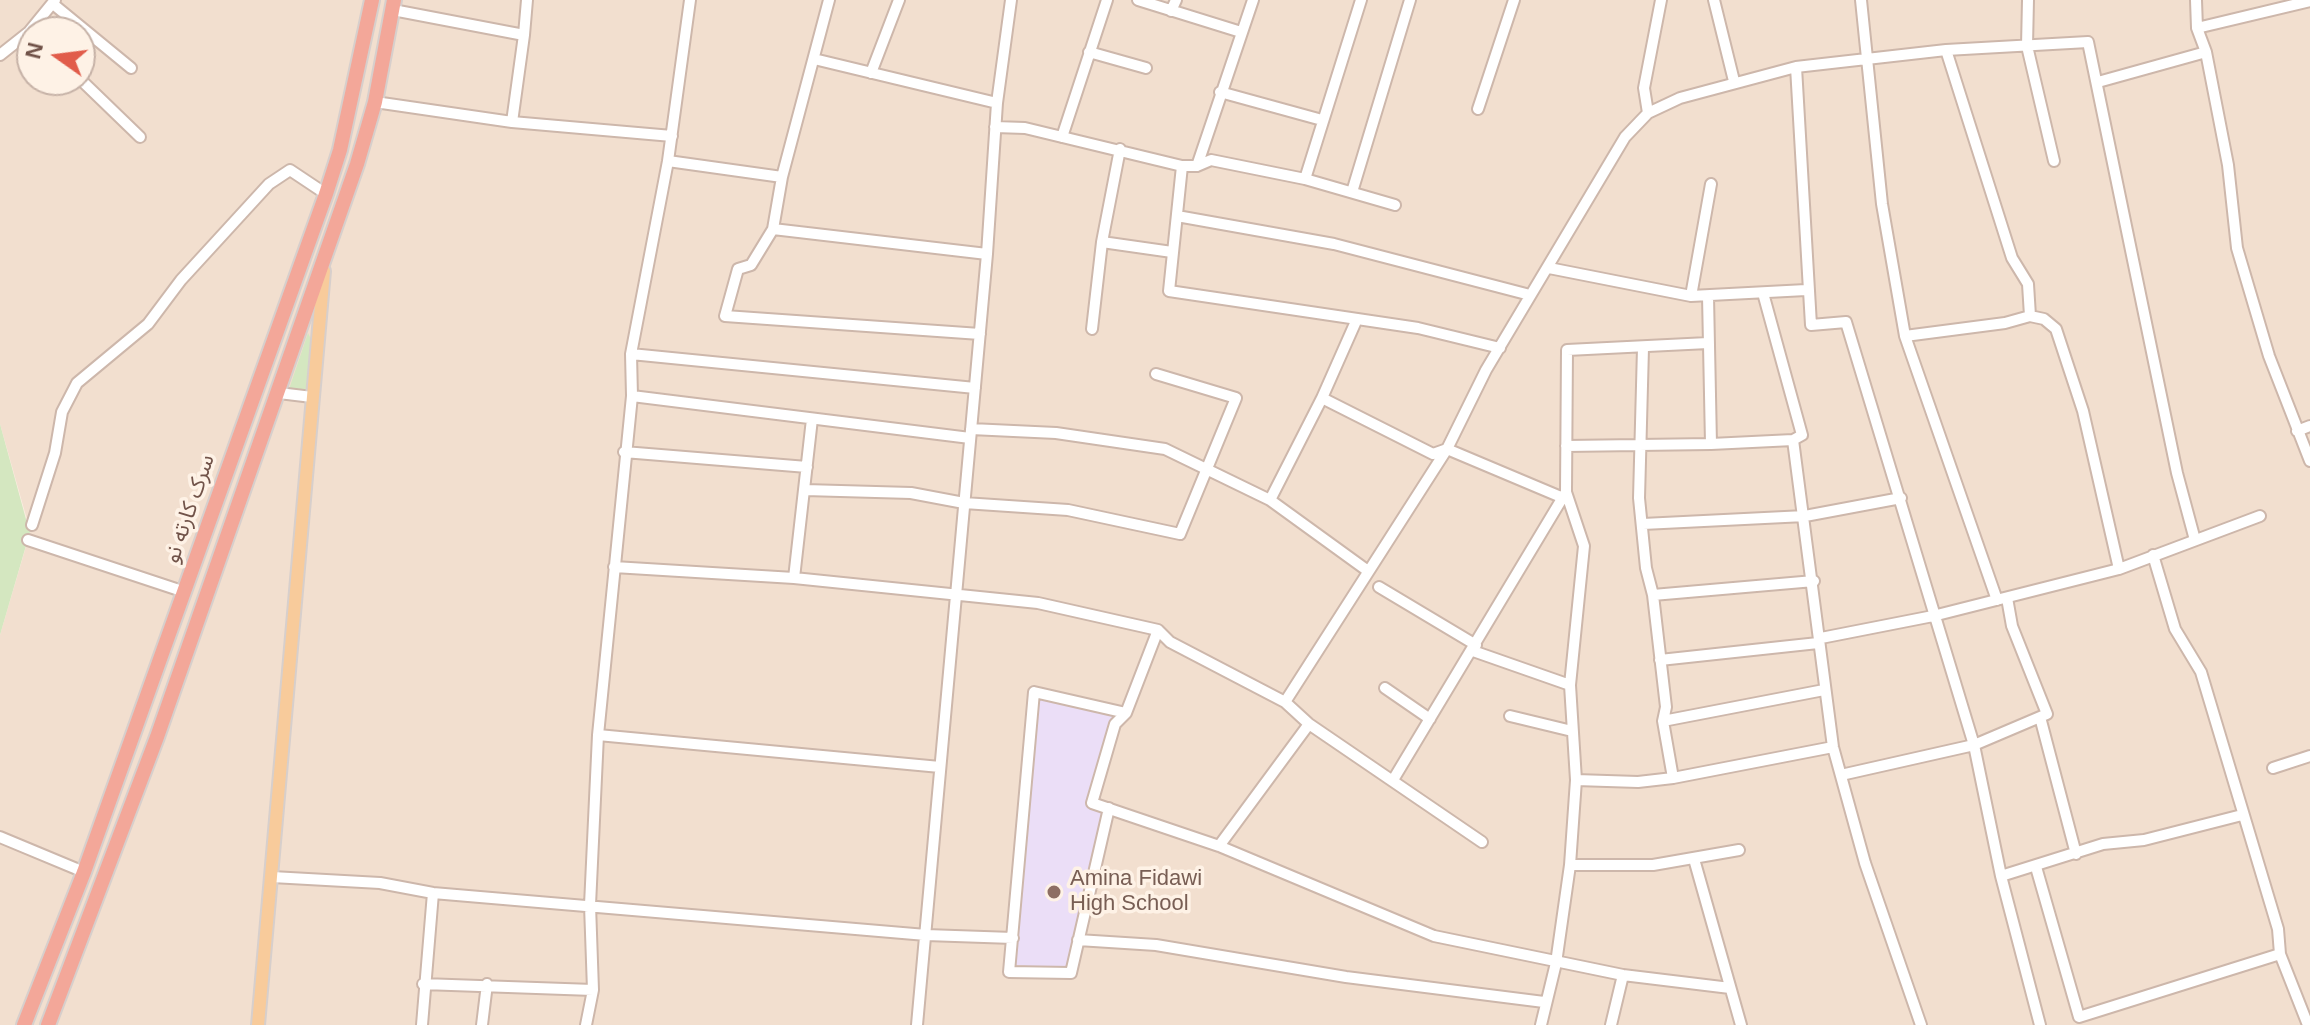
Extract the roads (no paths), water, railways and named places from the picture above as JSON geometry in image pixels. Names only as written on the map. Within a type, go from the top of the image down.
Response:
[{"type":"highway","name":"سرک کارته نو","points":[[24,1025],[84,872],[326,194],[340,150],[372,0]]},
{"type":"highway","name":"سرک کارته نو","points":[[48,1025],[157,737],[279,393],[375,102],[393,5]]},
{"type":"highway","points":[[280,320],[302,322]]},
{"type":"main road","points":[[258,1025],[327,251]]},
{"type":"street","points":[[512,122],[527,0]]},
{"type":"street","points":[[586,1025],[593,990],[590,905],[598,735],[632,396],[631,354],[668,161],[690,0]]},
{"type":"street","points":[[829,0],[782,177],[773,229],[751,265],[738,269],[725,316],[980,334]]},
{"type":"street","points":[[871,73],[899,0]]},
{"type":"street","points":[[917,1025],[987,254],[997,103],[1011,0]]},
{"type":"street","points":[[1062,137],[1107,0]]},
{"type":"street","points":[[1138,0],[1241,32]]},
{"type":"street","points":[[1171,11],[1176,0]]},
{"type":"street","points":[[1197,166],[1253,0]]},
{"type":"street","points":[[1305,179],[1361,0]]},
{"type":"street","points":[[1352,192],[1410,0]]},
{"type":"street","points":[[1478,109],[1514,0]]},
{"type":"street","points":[[1648,113],[1644,88],[1661,0]]},
{"type":"street","points":[[1714,0],[1734,81]]},
{"type":"street","points":[[1841,775],[1974,745],[2047,714],[1905,336],[1882,204],[1861,0]]},
{"type":"street","points":[[2028,0],[2027,46],[2054,161]]},
{"type":"street","points":[[2196,0],[2197,28],[2206,52],[2228,165],[2237,248],[2269,356],[2310,461]]},
{"type":"street","points":[[2197,28],[2310,1]]},
{"type":"street","points":[[54,2],[131,68]]},
{"type":"street","points":[[393,5],[524,35]]},
{"type":"street","points":[[1285,702],[1447,449],[1530,295],[1549,268],[1600,173],[1625,137],[1648,113],[1680,98],[1734,81],[1796,67],[1946,50],[2088,42],[2177,473],[2195,540]]},
{"type":"street","points":[[1946,50],[2012,258],[2028,284],[2030,316]]},
{"type":"street","points":[[1089,52],[1146,68]]},
{"type":"street","points":[[2098,82],[2206,52]]},
{"type":"street","points":[[814,59],[997,103]]},
{"type":"street","points":[[1796,67],[1806,290],[1811,325],[1846,322],[1974,745],[2001,876],[2040,1025]]},
{"type":"street","points":[[1220,92],[1322,120]]},
{"type":"street","points":[[96,94],[140,137]]},
{"type":"street","points":[[375,102],[512,122],[672,136]]},
{"type":"street","points":[[995,127],[1025,128],[1182,166],[1197,166],[1211,160],[1305,179],[1395,205]]},
{"type":"street","points":[[1092,329],[1102,242],[1120,149]]},
{"type":"street","points":[[668,161],[782,177]]},
{"type":"street","points":[[1182,166],[1169,291],[1418,328],[1500,348]]},
{"type":"street","points":[[32,525],[55,453],[62,412],[77,383],[148,324],[181,280],[269,184],[290,170],[326,194]]},
{"type":"street","points":[[1691,296],[1711,184]]},
{"type":"street","points":[[1177,216],[1334,244],[1530,295]]},
{"type":"street","points":[[773,229],[987,254]]},
{"type":"street","points":[[1102,242],[1172,252]]},
{"type":"street","points":[[1549,268],[1691,296],[1806,290]]},
{"type":"street","points":[[1566,446],[1711,444],[1793,440],[1802,435],[1763,293]]},
{"type":"street","points":[[1708,296],[1711,444]]},
{"type":"street","points":[[1905,336],[2005,323],[2030,316],[2044,319],[2056,329],[2083,411],[2119,569]]},
{"type":"street","points":[[1270,500],[1322,398],[1357,319]]},
{"type":"street","points":[[1541,1025],[1544,1002],[1556,963],[1570,865],[1576,780],[1570,685],[1584,546],[1563,494],[1567,350],[1708,343]]},
{"type":"street","points":[[1643,348],[1637,447],[1646,568],[1653,595],[1666,707],[1663,721],[1673,778]]},
{"type":"street","points":[[631,354],[975,388]]},
{"type":"street","points":[[805,490],[911,493],[964,503],[1068,510],[1180,534],[1236,398],[1156,374]]},
{"type":"street","points":[[279,393],[312,397]]},
{"type":"street","points":[[632,396],[812,419],[970,434],[1120,441],[1165,449],[1208,467],[1270,500],[1368,571]]},
{"type":"street","points":[[1322,398],[1433,454],[1447,449],[1563,494]]},
{"type":"street","points":[[794,578],[812,419]]},
{"type":"street","points":[[2297,431],[2310,426]]},
{"type":"street","points":[[1793,440],[1814,581],[1824,690],[1833,747],[1865,863],[1921,1025]]},
{"type":"street","points":[[624,452],[807,467]]},
{"type":"street","points":[[1393,780],[1475,648],[1563,494]]},
{"type":"street","points":[[1643,524],[1805,516],[1901,498]]},
{"type":"street","points":[[1660,660],[1820,640],[1933,616],[2119,569],[2260,516]]},
{"type":"street","points":[[28,540],[185,592]]},
{"type":"street","points":[[2153,555],[2175,629],[2201,672],[2278,929],[2280,954],[2308,1025]]},
{"type":"street","points":[[614,567],[794,578],[1038,603],[1158,630],[1170,642],[1285,702],[1309,724],[1482,842]]},
{"type":"street","points":[[1653,595],[1814,581]]},
{"type":"street","points":[[1379,587],[1475,648],[1570,685]]},
{"type":"street","points":[[1158,630],[1126,713],[1115,724],[1092,803],[1219,846],[1434,936],[1623,975],[1730,988]]},
{"type":"street","points":[[1385,688],[1430,719]]},
{"type":"street","points":[[1663,721],[1824,690]]},
{"type":"street","points":[[1109,808],[1071,973],[1009,972],[1034,692],[1126,713]]},
{"type":"street","points":[[1510,716],[1572,731]]},
{"type":"street","points":[[2040,717],[2076,854]]},
{"type":"street","points":[[1219,846],[1309,724]]},
{"type":"street","points":[[598,735],[940,767]]},
{"type":"street","points":[[1576,780],[1638,782],[1673,778],[1740,768],[1833,747]]},
{"type":"street","points":[[2273,768],[2310,756]]},
{"type":"street","points":[[2001,876],[2103,844],[2144,840],[2242,815]]},
{"type":"street","points":[[0,837],[84,872]]},
{"type":"street","points":[[1570,865],[1653,865],[1739,850]]},
{"type":"street","points":[[1694,859],[1741,1025]]},
{"type":"street","points":[[2036,867],[2079,1017],[2280,954]]},
{"type":"street","points":[[272,877],[380,883],[433,893],[926,935],[1013,938]]},
{"type":"street","points":[[422,1025],[423,984],[433,893]]},
{"type":"street","points":[[1078,940],[1156,945],[1346,977],[1544,1002]]},
{"type":"street","points":[[1611,1025],[1623,975]]},
{"type":"street","points":[[423,984],[593,990]]},
{"type":"street","points":[[482,1025],[487,984]]},
{"type":"place","name":"Amina Fidawi High School","points":[[1054,892]]}]
